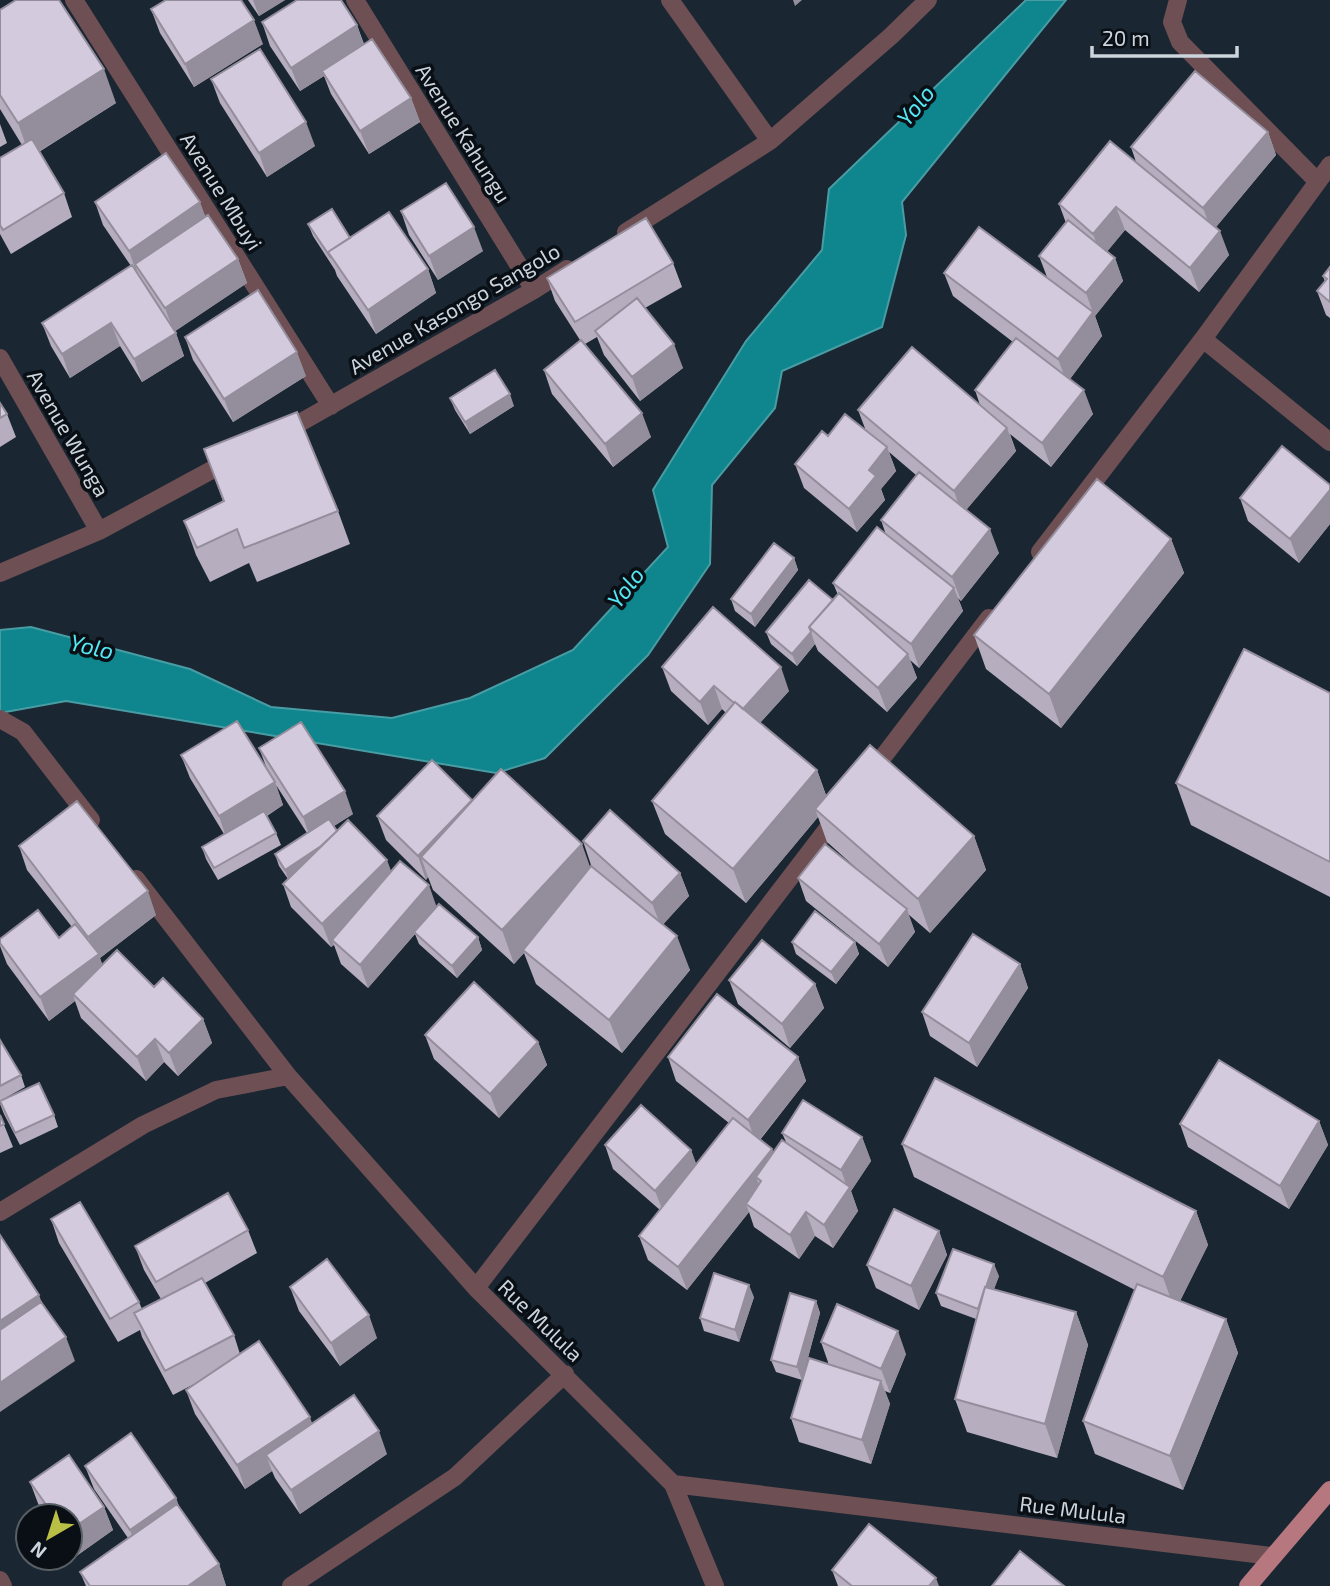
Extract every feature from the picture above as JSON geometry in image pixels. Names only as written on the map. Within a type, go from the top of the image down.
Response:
[{"type":"main road","points":[[1248,1586],[1330,1490]]},
{"type":"street","name":"Avenue Mbuyi","points":[[74,0],[331,406]]},
{"type":"street","name":"Avenue Kahungu","points":[[355,0],[534,290]]},
{"type":"street","points":[[670,0],[770,141]]},
{"type":"street","points":[[617,238],[770,141],[891,36],[928,0]]},
{"type":"street","points":[[1178,0],[1172,22],[1180,42],[1317,181]]},
{"type":"street","points":[[1025,571],[1203,340],[1330,164]]},
{"type":"street","name":"Avenue Kasongo Sangolo","points":[[270,439],[534,290],[581,260]]},
{"type":"street","points":[[1203,340],[1330,442]]},
{"type":"street","name":"Avenue Wunga","points":[[0,358],[99,531]]},
{"type":"street","points":[[0,573],[99,531],[246,452]]},
{"type":"street","points":[[476,1288],[1000,604]]},
{"type":"street","points":[[0,719],[23,732],[106,839]]},
{"type":"street","name":"Rue Mulula","points":[[122,861],[288,1076],[476,1288],[673,1484],[1272,1556]]},
{"type":"street","points":[[0,1212],[143,1125],[216,1090],[288,1076]]},
{"type":"street","points":[[291,1586],[455,1477],[565,1374]]},
{"type":"street","points":[[673,1484],[715,1586]]},
{"type":"street","points":[[0,1580],[3,1586]]},
{"type":"water","name":"Yolo","points":[[1026,0],[1066,0],[902,202],[906,235],[882,327],[782,371],[775,408],[712,485],[710,564],[648,655],[545,758],[496,773],[66,701],[0,713],[0,630],[31,627],[190,669],[271,707],[392,718],[470,698],[573,650],[668,547],[653,490],[746,341],[822,250],[829,189]]},
{"type":"building","points":[[16,0],[59,0],[104,69],[18,123],[0,95],[0,10]]},
{"type":"building","points":[[166,0],[241,0],[254,20],[185,64],[151,9]]},
{"type":"building","points":[[297,0],[341,0],[357,25],[291,68],[262,22]]},
{"type":"building","points":[[372,39],[411,98],[360,131],[322,71]]},
{"type":"building","points":[[260,49],[306,122],[259,153],[211,79]]},
{"type":"building","points":[[1195,71],[1268,132],[1203,208],[1131,147]]},
{"type":"building","points":[[32,139],[64,193],[3,230],[0,225],[0,158]]},
{"type":"building","points":[[1110,141],[1220,231],[1190,268],[1116,207],[1093,234],[1059,204]]},
{"type":"building","points":[[166,153],[200,202],[129,251],[95,202]]},
{"type":"building","points":[[446,183],[474,227],[429,256],[401,211]]},
{"type":"building","points":[[332,209],[350,238],[328,252],[331,258],[308,224]]},
{"type":"building","points":[[389,212],[428,269],[368,310],[328,252]]},
{"type":"building","points":[[208,215],[238,259],[165,308],[135,264]]},
{"type":"building","points":[[646,218],[673,263],[575,322],[547,278]]},
{"type":"building","points":[[1068,220],[1115,258],[1086,293],[1039,256]]},
{"type":"building","points":[[979,227],[1093,312],[1058,359],[944,273]]},
{"type":"building","points":[[132,265],[176,333],[134,359],[111,323],[62,354],[42,323]]},
{"type":"building","points":[[1330,267],[1330,302],[1317,291],[1327,279],[1323,276]]},
{"type":"building","points":[[258,290],[297,352],[224,399],[185,337]]},
{"type":"building","points":[[637,298],[674,344],[632,377],[595,331]]},
{"type":"building","points":[[1016,338],[1084,390],[1042,443],[975,390]]},
{"type":"building","points":[[581,340],[642,413],[605,444],[544,370]]},
{"type":"building","points":[[912,347],[1007,428],[954,491],[858,410]]},
{"type":"building","points":[[495,370],[510,394],[465,422],[450,398]]},
{"type":"building","points":[[0,403],[7,414],[0,418]]},
{"type":"building","points":[[297,412],[338,511],[244,548],[237,529],[197,548],[184,521],[224,501],[204,449]]},
{"type":"building","points":[[845,414],[887,447],[869,470],[876,476],[849,509],[795,464],[822,431],[828,436]]},
{"type":"building","points":[[1282,446],[1330,485],[1330,490],[1290,539],[1240,498]]},
{"type":"building","points":[[919,472],[990,529],[952,577],[881,520]]},
{"type":"building","points":[[1097,479],[1171,539],[1049,694],[974,635]]},
{"type":"building","points":[[877,527],[954,588],[911,644],[833,583]]},
{"type":"building","points":[[774,543],[794,558],[751,614],[731,599]]},
{"type":"building","points":[[809,580],[833,600],[809,627],[811,632],[792,654],[766,632]]},
{"type":"building","points":[[839,593],[908,654],[878,688],[809,627]]},
{"type":"building","points":[[713,607],[781,667],[743,709],[714,686],[700,702],[662,667]]},
{"type":"building","points":[[1244,649],[1330,693],[1330,862],[1176,783]]},
{"type":"building","points":[[735,702],[817,770],[733,869],[652,801]]},
{"type":"building","points":[[237,721],[275,782],[219,816],[181,755]]},
{"type":"building","points":[[301,722],[345,791],[303,817],[259,748]]},
{"type":"building","points":[[870,745],[974,836],[918,899],[815,809]]},
{"type":"building","points":[[432,760],[472,800],[418,856],[377,816]]},
{"type":"building","points":[[501,769],[582,844],[502,930],[421,857]]},
{"type":"building","points":[[77,801],[148,891],[88,937],[19,846]]},
{"type":"building","points":[[610,810],[680,873],[652,903],[583,841]]},
{"type":"building","points":[[264,811],[276,833],[214,868],[202,847]]},
{"type":"building","points":[[329,819],[337,831],[321,846],[285,870],[275,854]]},
{"type":"building","points":[[348,820],[387,860],[322,924],[283,884]]},
{"type":"building","points":[[825,844],[907,909],[879,944],[798,878]]},
{"type":"building","points":[[400,861],[429,885],[360,965],[332,940]]},
{"type":"building","points":[[591,866],[677,936],[609,1020],[523,950]]},
{"type":"building","points":[[439,904],[478,937],[452,966],[414,932]]},
{"type":"building","points":[[38,910],[59,938],[75,924],[99,954],[40,997],[0,943],[0,939]]},
{"type":"building","points":[[815,911],[855,942],[831,972],[792,942]]},
{"type":"building","points":[[973,934],[1020,964],[969,1043],[922,1012]]},
{"type":"building","points":[[762,940],[815,984],[782,1024],[729,980]]},
{"type":"building","points":[[117,950],[154,987],[163,978],[203,1019],[169,1053],[155,1039],[137,1057],[73,994]]},
{"type":"building","points":[[474,982],[538,1042],[490,1094],[425,1035]]},
{"type":"building","points":[[717,994],[798,1057],[748,1120],[668,1057]]},
{"type":"building","points":[[0,1040],[21,1075],[0,1086]]},
{"type":"building","points":[[1219,1060],[1319,1121],[1280,1186],[1180,1124]]},
{"type":"building","points":[[935,1078],[1196,1211],[1163,1277],[902,1144]]},
{"type":"building","points":[[39,1083],[54,1115],[15,1133],[0,1101]]},
{"type":"building","points":[[803,1100],[862,1137],[841,1170],[782,1133]]},
{"type":"building","points":[[641,1105],[691,1150],[655,1191],[605,1145]]},
{"type":"building","points":[[733,1118],[772,1149],[678,1267],[639,1236]]},
{"type":"building","points":[[782,1140],[850,1187],[824,1225],[806,1212],[790,1235],[746,1204],[761,1181],[756,1177]]},
{"type":"building","points":[[228,1193],[248,1230],[156,1282],[135,1246]]},
{"type":"building","points":[[80,1202],[139,1302],[110,1319],[51,1219]]},
{"type":"building","points":[[894,1209],[939,1231],[911,1286],[867,1265]]},
{"type":"building","points":[[0,1235],[39,1295],[0,1321]]},
{"type":"building","points":[[953,1249],[994,1264],[978,1309],[936,1293]]},
{"type":"building","points":[[327,1259],[369,1315],[331,1343],[290,1287]]},
{"type":"building","points":[[714,1273],[749,1285],[735,1330],[700,1318]]},
{"type":"building","points":[[202,1278],[234,1335],[165,1371],[134,1313]]},
{"type":"building","points":[[1137,1284],[1226,1319],[1170,1456],[1083,1421]]},
{"type":"building","points":[[985,1287],[1076,1312],[1045,1424],[955,1399]]},
{"type":"building","points":[[790,1293],[816,1301],[797,1367],[771,1360]]},
{"type":"building","points":[[41,1302],[66,1337],[0,1383],[0,1330]]},
{"type":"building","points":[[837,1304],[898,1331],[881,1369],[821,1342]]},
{"type":"building","points":[[259,1341],[310,1417],[237,1465],[186,1390]]},
{"type":"building","points":[[809,1358],[881,1381],[862,1440],[791,1418]]},
{"type":"building","points":[[354,1395],[379,1431],[291,1490],[266,1455]]},
{"type":"building","points":[[131,1433],[176,1498],[130,1530],[85,1466]]},
{"type":"building","points":[[69,1455],[104,1507],[84,1521],[84,1502],[44,1502],[30,1482]]},
{"type":"building","points":[[177,1504],[219,1564],[188,1586],[90,1586],[80,1572],[84,1572],[84,1569]]},
{"type":"building","points":[[869,1524],[936,1578],[929,1586],[852,1586],[832,1570]]},
{"type":"building","points":[[1020,1551],[1064,1586],[992,1586]]}]
